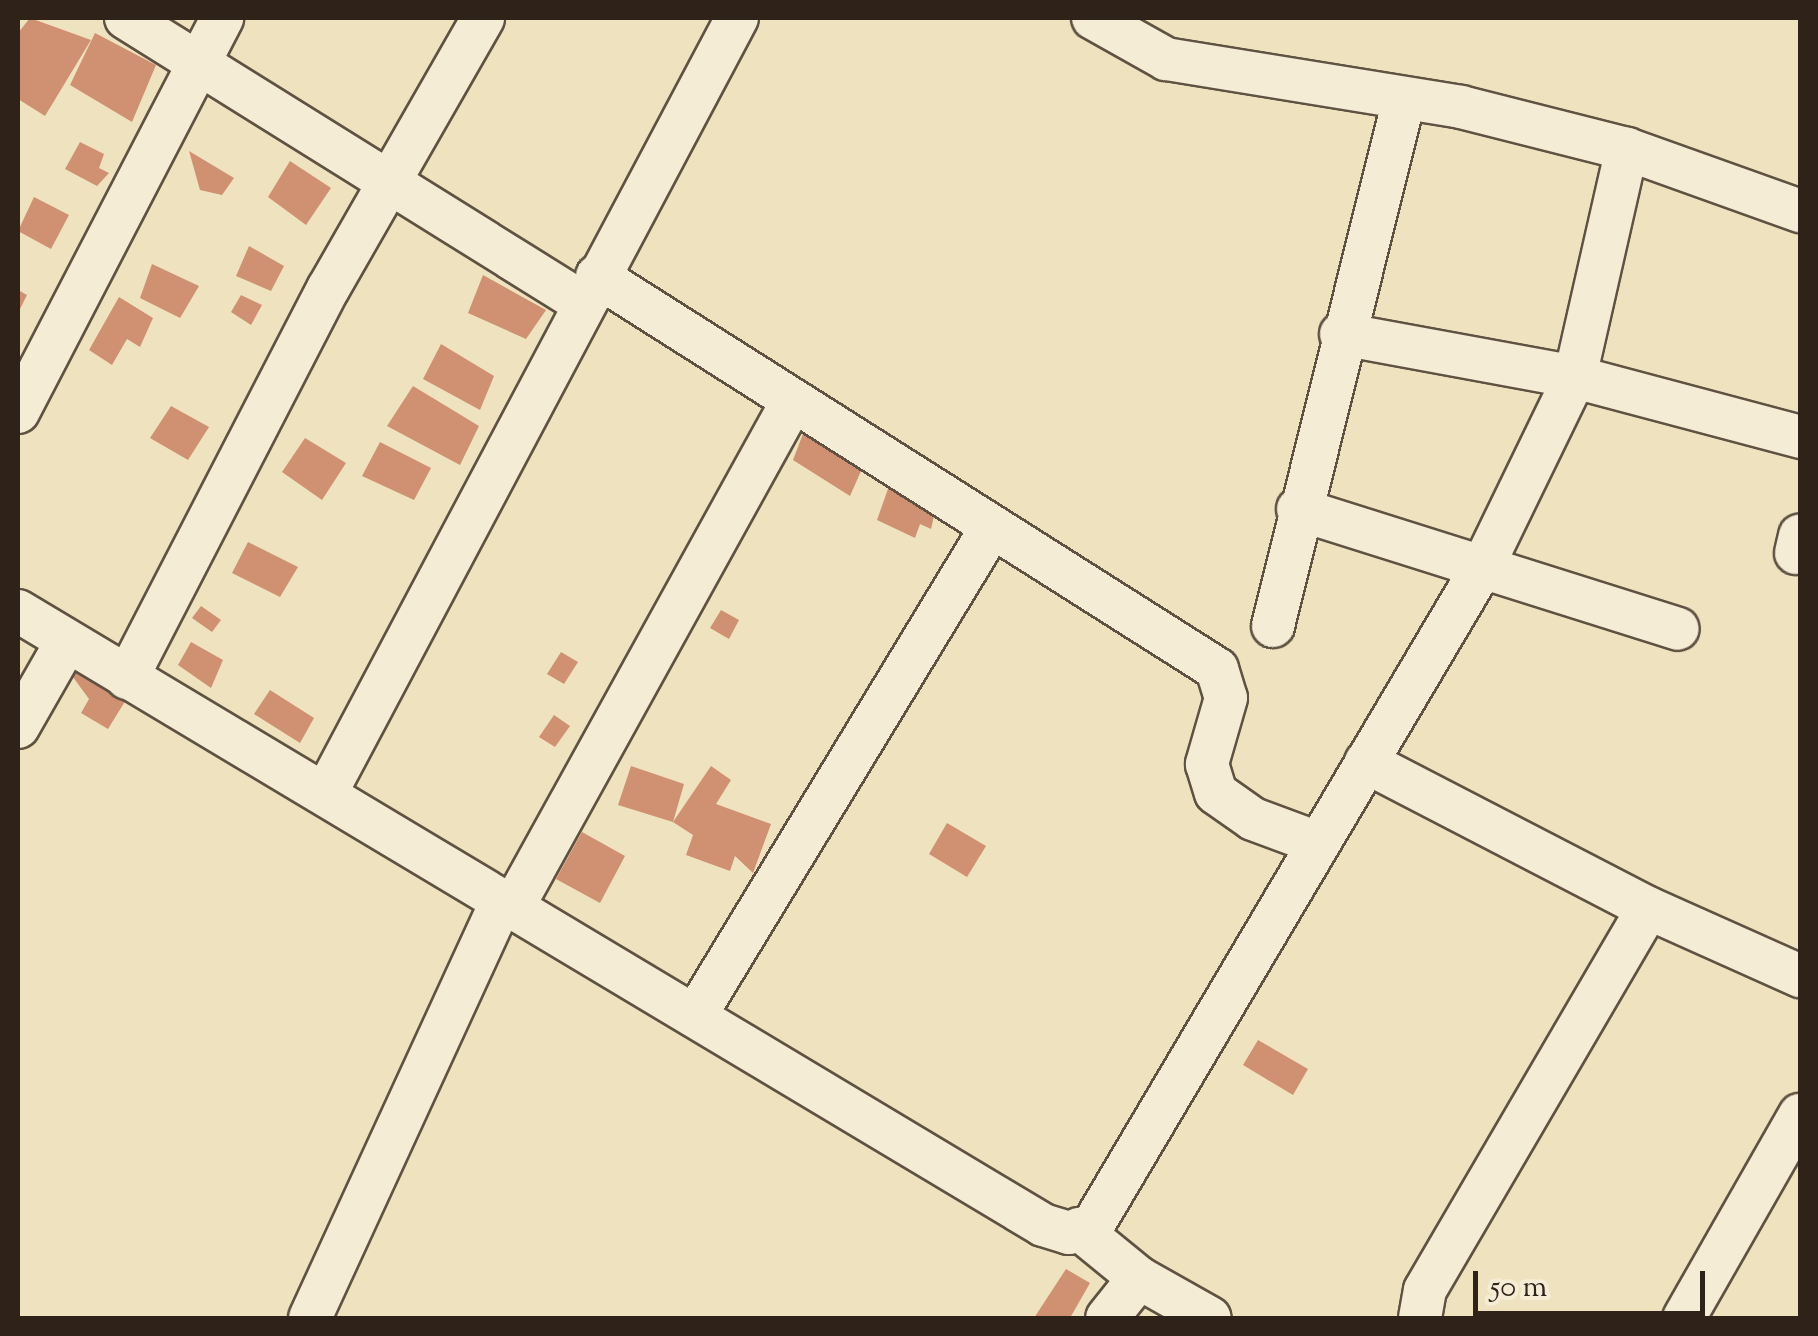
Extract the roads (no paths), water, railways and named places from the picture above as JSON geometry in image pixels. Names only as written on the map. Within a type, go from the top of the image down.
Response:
[{"type":"street","points":[[126,18],[392,180],[792,402],[990,530],[1218,669],[1226,698],[1208,764],[1216,793],[1253,819],[1318,843]]},
{"type":"street","points":[[18,412],[222,18]]},
{"type":"street","points":[[127,678],[482,18]]},
{"type":"street","points":[[327,791],[737,18]]},
{"type":"street","points":[[1092,18],[1166,59],[1404,99],[1628,149],[1800,211]]},
{"type":"street","points":[[1273,626],[1341,334],[1404,99]]},
{"type":"street","points":[[18,611],[66,643],[327,791],[1043,1225],[1079,1230],[1093,1225],[1484,564],[1575,377],[1628,149]]},
{"type":"street","points":[[1341,334],[1575,377],[1800,437]]},
{"type":"street","points":[[310,1318],[507,903],[792,402]]},
{"type":"street","points":[[1298,508],[1484,564],[1678,629]]},
{"type":"street","points":[[695,1016],[990,530]]},
{"type":"street","points":[[18,726],[66,643]]},
{"type":"street","points":[[1366,762],[1648,908],[1800,976]]},
{"type":"street","points":[[1420,1318],[1425,1290],[1648,908]]},
{"type":"street","points":[[1684,1318],[1800,1115]]},
{"type":"street","points":[[1079,1230],[1139,1278],[1210,1318]]},
{"type":"street","points":[[1108,1318],[1139,1278]]}]
